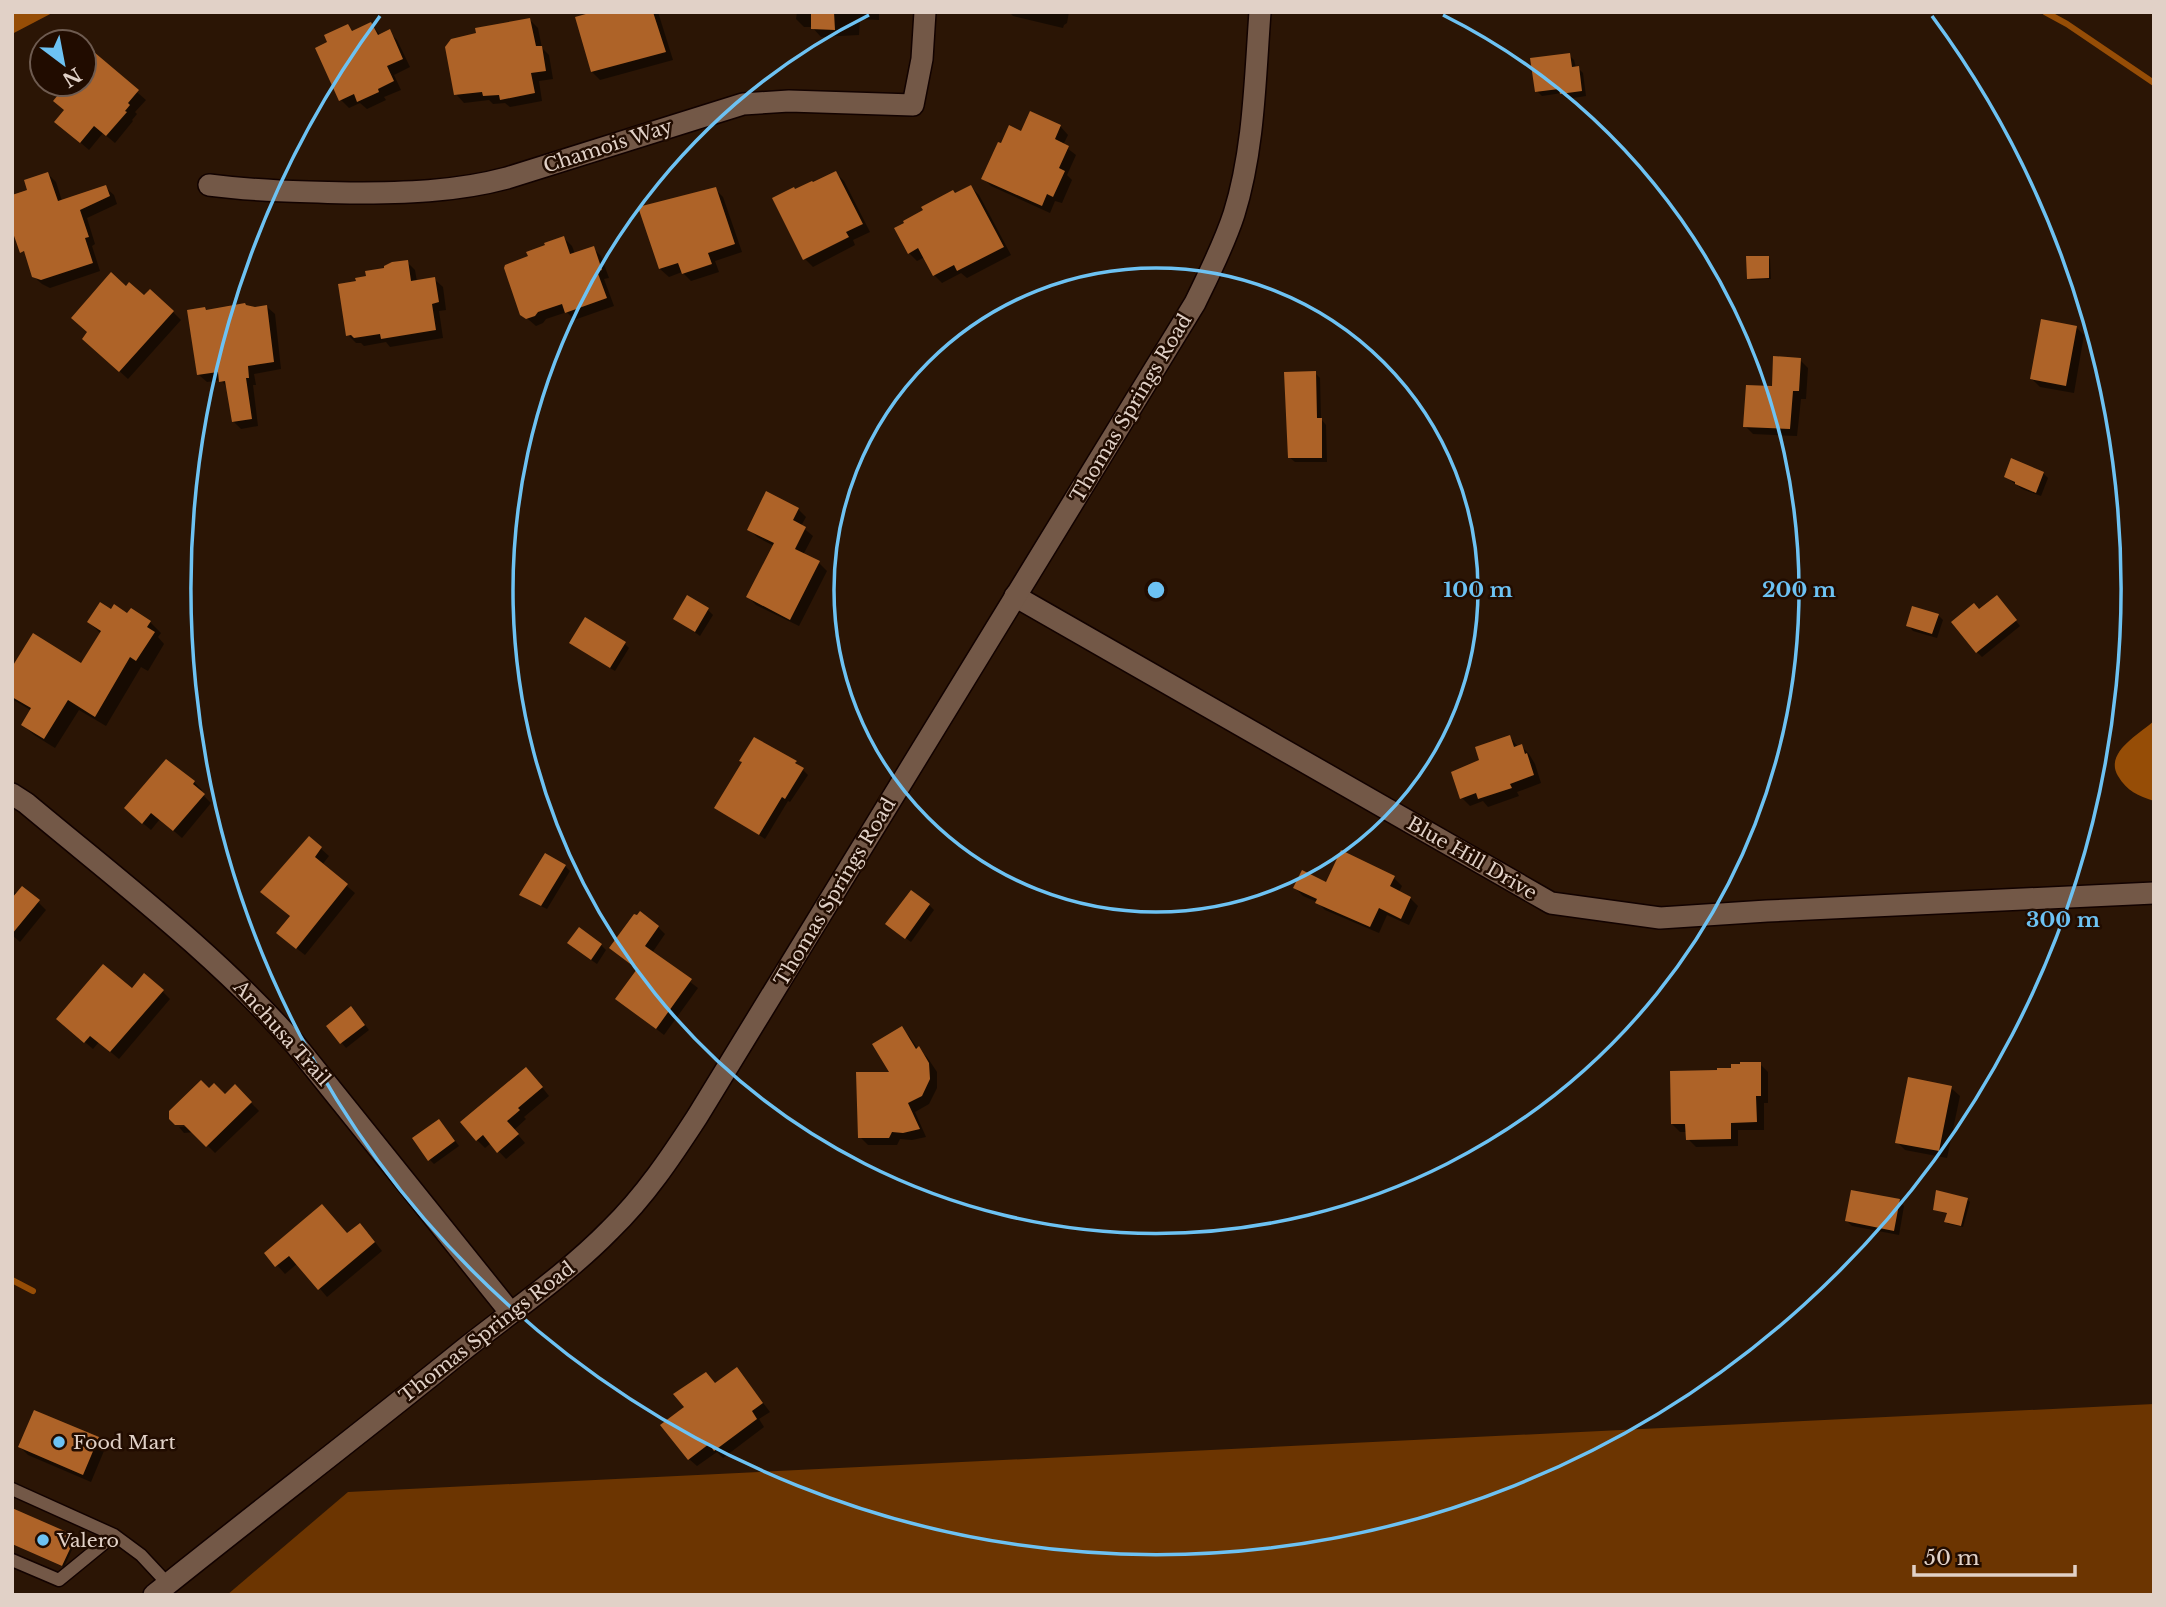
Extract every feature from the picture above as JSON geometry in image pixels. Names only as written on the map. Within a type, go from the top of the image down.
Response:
[{"type":"street","name":"Chamois Way","points":[[209,185],[260,191],[445,191],[497,181],[743,104],[789,101],[913,105],[922,59],[925,12]]},
{"type":"street","name":"Thomas Springs Road","points":[[161,1589],[349,1443],[510,1312],[572,1266],[610,1231],[657,1177],[697,1117],[1195,303],[1219,256],[1243,176],[1251,128],[1260,12]]},
{"type":"street","name":"Blue Hill Drive","points":[[1015,596],[1551,903],[1660,918],[2154,893]]},
{"type":"street","name":"Anchusa Trail","points":[[12,794],[36,811],[261,1005],[510,1312]]},
{"type":"lane","points":[[12,1489],[114,1535],[141,1555],[161,1589]]},
{"type":"lane","points":[[12,1560],[59,1580],[114,1535]]},
{"type":"shaded area","points":[[12,12],[54,12],[12,34]]},
{"type":"shaded area","points":[[2154,721],[2154,801],[2129,789],[2121,781],[2115,768],[2119,752]]},
{"type":"shaded area","points":[[2154,1404],[2154,1595],[227,1595],[348,1492]]},
{"type":"building","points":[[593,12],[653,12],[666,52],[591,72],[575,17]]},
{"type":"building","points":[[811,12],[834,12],[835,30],[811,29]]},
{"type":"building","points":[[530,18],[536,46],[542,46],[546,71],[531,73],[535,93],[500,100],[499,95],[483,96],[482,92],[454,95],[445,47],[451,39],[476,33],[475,28]]},
{"type":"building","points":[[371,22],[378,35],[390,29],[403,59],[387,66],[394,81],[378,89],[379,92],[357,102],[354,94],[339,101],[315,48],[327,42],[324,35],[348,24],[352,31]]},
{"type":"building","points":[[1570,53],[1572,67],[1579,66],[1582,91],[1560,94],[1559,89],[1535,92],[1530,58]]},
{"type":"building","points":[[98,55],[139,90],[128,103],[130,105],[125,111],[127,112],[106,136],[94,126],[80,143],[54,122],[64,110],[53,101],[55,98],[98,98]]},
{"type":"building","points":[[1030,111],[1061,125],[1055,139],[1069,146],[1059,168],[1065,171],[1053,197],[1047,194],[1042,206],[981,179],[1009,125],[1021,131]]},
{"type":"building","points":[[836,171],[863,224],[846,232],[849,237],[803,260],[772,198]]},
{"type":"building","points":[[48,172],[58,201],[106,185],[110,196],[80,210],[89,237],[85,238],[93,263],[41,280],[32,277],[24,251],[20,253],[12,230],[12,195],[27,190],[24,180]]},
{"type":"building","points":[[971,185],[1004,247],[957,271],[954,265],[933,276],[918,248],[908,254],[894,228],[923,210],[921,207],[953,190],[955,193]]},
{"type":"building","points":[[716,187],[735,244],[708,253],[712,264],[682,274],[678,263],[659,269],[638,207]]},
{"type":"building","points":[[564,236],[570,254],[594,246],[602,270],[597,271],[607,298],[565,313],[562,304],[526,319],[520,315],[505,265],[528,256],[526,252],[545,245],[544,243]]},
{"type":"building","points":[[1746,256],[1769,256],[1769,278],[1747,279]]},
{"type":"building","points":[[408,260],[411,281],[435,277],[439,302],[432,304],[436,330],[381,339],[380,334],[354,338],[351,335],[346,336],[338,284],[356,281],[355,278],[366,276],[365,271]]},
{"type":"building","points":[[111,272],[126,286],[129,282],[144,295],[150,289],[174,311],[119,372],[82,339],[87,332],[71,318]]},
{"type":"building","points":[[245,303],[255,307],[267,305],[274,362],[248,366],[249,378],[246,378],[252,419],[232,422],[225,381],[219,382],[218,372],[197,375],[187,310],[205,307],[206,310]]},
{"type":"building","points":[[2041,319],[2077,326],[2066,386],[2030,379]]},
{"type":"building","points":[[1773,356],[1801,358],[1799,391],[1793,391],[1790,429],[1743,427],[1746,385],[1772,386]]},
{"type":"building","points":[[1316,371],[1317,418],[1322,418],[1322,458],[1288,458],[1284,372]]},
{"type":"building","points":[[2011,458],[2044,472],[2036,493],[2004,477]]},
{"type":"building","points":[[766,491],[799,508],[793,520],[806,527],[795,549],[820,561],[790,620],[746,597],[774,543],[747,530]]},
{"type":"building","points":[[687,595],[709,608],[695,632],[673,619]]},
{"type":"building","points":[[1997,595],[2017,620],[1976,653],[1951,622],[1974,603],[1979,609]]},
{"type":"building","points":[[100,602],[111,609],[114,604],[127,613],[131,608],[151,621],[147,627],[155,632],[136,661],[130,657],[95,717],[68,700],[44,739],[21,725],[31,708],[12,697],[12,667],[33,633],[81,663],[101,631],[87,622]]},
{"type":"building","points":[[1912,606],[1939,614],[1932,634],[1906,626]]},
{"type":"building","points":[[585,617],[626,642],[610,668],[569,643]]},
{"type":"building","points":[[1510,735],[1514,747],[1522,744],[1534,775],[1510,784],[1512,788],[1478,799],[1476,793],[1460,799],[1451,772],[1479,760],[1475,747]]},
{"type":"building","points":[[754,737],[797,761],[795,763],[804,768],[759,835],[714,808]]},
{"type":"building","points":[[166,759],[195,781],[193,784],[205,794],[173,831],[151,813],[142,824],[124,808]]},
{"type":"building","points":[[309,836],[322,847],[315,857],[348,884],[296,949],[276,933],[290,916],[260,892]]},
{"type":"building","points":[[1341,850],[1395,876],[1390,886],[1411,897],[1401,919],[1379,908],[1370,927],[1315,903],[1317,899],[1293,888],[1302,870],[1326,882]]},
{"type":"building","points":[[545,853],[566,865],[541,906],[519,895]]},
{"type":"building","points":[[22,886],[40,900],[12,934],[12,898]]},
{"type":"building","points":[[911,890],[930,904],[905,939],[885,924]]},
{"type":"building","points":[[640,911],[659,926],[645,946],[692,979],[656,1029],[615,999],[637,969],[609,948],[634,914],[637,915]]},
{"type":"building","points":[[579,927],[602,944],[591,960],[567,943]]},
{"type":"building","points":[[103,964],[132,988],[144,973],[164,990],[110,1052],[90,1036],[84,1043],[56,1019]]},
{"type":"building","points":[[351,1006],[365,1025],[340,1044],[326,1026]]},
{"type":"building","points":[[902,1026],[916,1049],[919,1046],[929,1063],[930,1079],[922,1096],[908,1103],[920,1129],[903,1133],[892,1132],[889,1138],[858,1138],[856,1072],[889,1072],[872,1044]]},
{"type":"building","points":[[1761,1062],[1761,1096],[1756,1096],[1757,1122],[1731,1123],[1731,1139],[1686,1140],[1685,1124],[1671,1124],[1670,1071],[1717,1070],[1731,1068],[1731,1064]]},
{"type":"building","points":[[526,1067],[543,1087],[507,1121],[519,1134],[497,1153],[483,1135],[476,1141],[460,1122]]},
{"type":"building","points":[[1908,1077],[1952,1086],[1939,1151],[1895,1143]]},
{"type":"building","points":[[201,1080],[209,1088],[214,1083],[225,1094],[235,1084],[252,1102],[206,1147],[184,1125],[175,1125],[169,1119],[169,1111]]},
{"type":"building","points":[[439,1119],[455,1141],[428,1161],[412,1138]]},
{"type":"building","points":[[1851,1190],[1900,1199],[1894,1231],[1845,1221]]},
{"type":"building","points":[[1936,1190],[1968,1198],[1961,1226],[1944,1222],[1947,1213],[1933,1210]]},
{"type":"building","points":[[322,1204],[347,1233],[360,1223],[375,1242],[318,1290],[289,1256],[275,1267],[264,1253]]},
{"type":"building","points":[[737,1367],[763,1403],[752,1411],[757,1419],[714,1451],[709,1444],[688,1460],[660,1425],[684,1407],[673,1394],[706,1372],[715,1383]]},
{"type":"building","name":"Food Mart","points":[[34,1410],[99,1437],[83,1475],[18,1447]]},
{"type":"building","name":"Valero","points":[[12,1508],[76,1536],[62,1566],[12,1544]]},
{"type":"waterway","points":[[2045,12],[2154,83]]},
{"type":"waterway","points":[[12,1280],[33,1291]]},
{"type":"place","name":"Food Mart","points":[[59,1442]]},
{"type":"place","name":"Valero","points":[[43,1540]]}]
